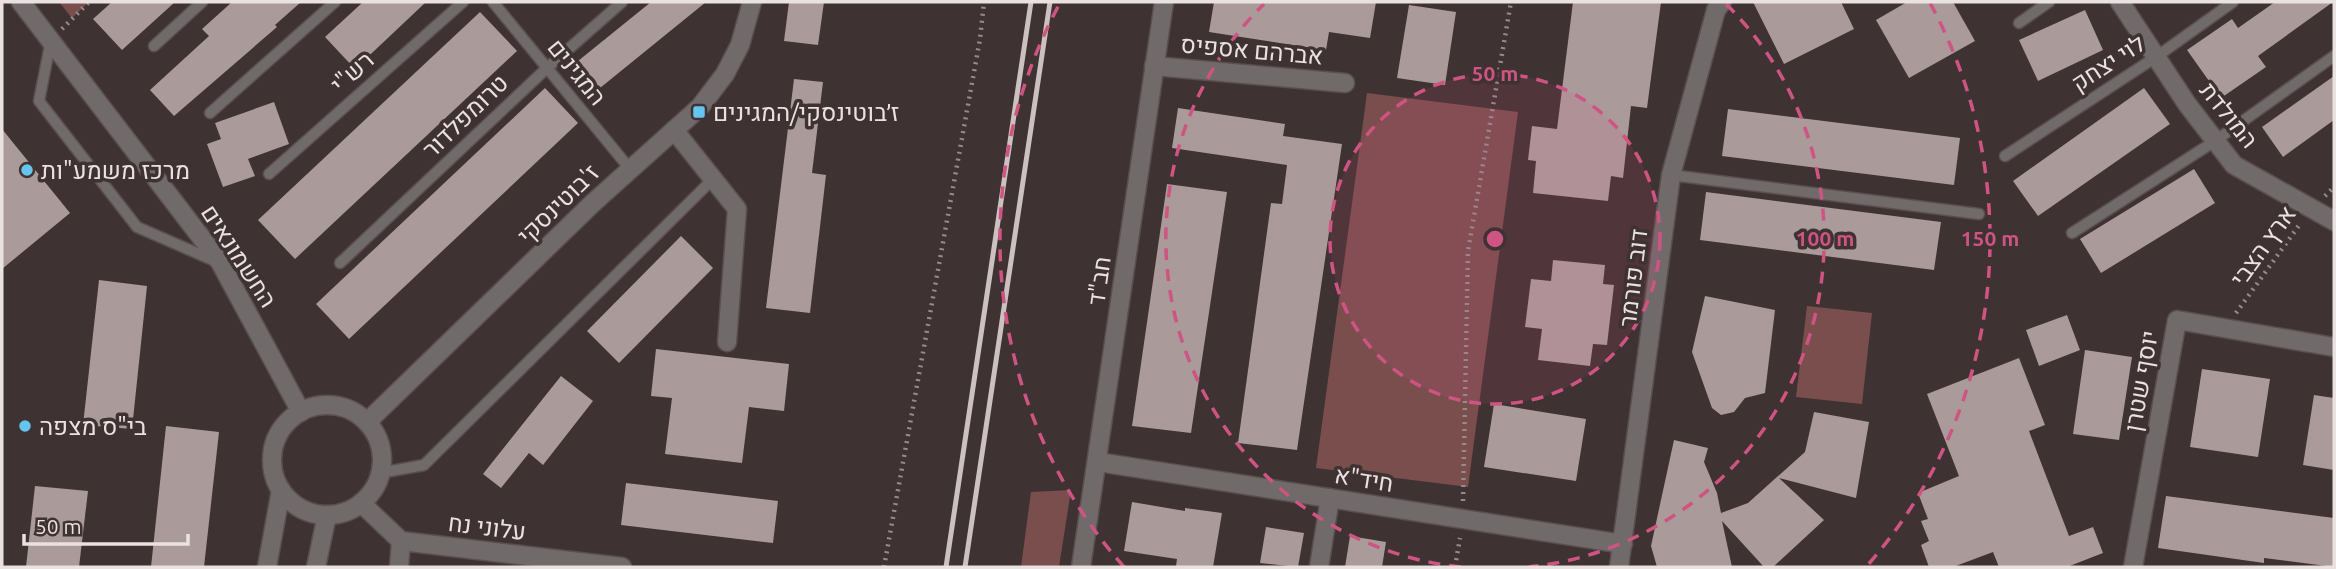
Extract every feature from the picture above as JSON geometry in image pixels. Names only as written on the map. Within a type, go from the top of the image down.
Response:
[{"type":"street","name":"החשמונאים","points":[[21,2],[220,262],[301,411]]},
{"type":"street","name":"ז'בוטינסקי","points":[[367,422],[630,169],[700,107],[725,74],[740,45],[752,2]]},
{"type":"street","name":"חב\"ד","points":[[1081,567],[1164,2]]},
{"type":"street","name":"דוב פורמר","points":[[1619,567],[1671,175],[1716,10],[1722,2]]},
{"type":"street","name":"המולדת","points":[[2120,2],[2187,104],[2234,164],[2334,221]]},
{"type":"street","name":"אברהם אספיס","points":[[1154,65],[1345,83]]},
{"type":"street","points":[[674,130],[737,209],[727,342]]},
{"type":"street","name":"יוסף שטרן","points":[[2133,567],[2177,320],[2334,347]]},
{"type":"street","points":[[318,406],[336,406],[352,411],[367,422],[377,437],[382,454],[380,473],[373,489],[361,503],[345,512],[327,515],[309,512],[293,504],[281,490],[273,474],[272,455],[276,438],[287,422],[301,411],[318,406]]},
{"type":"street","name":"חיד\"א","points":[[1098,462],[1623,544]]},
{"type":"street","points":[[267,567],[281,490]]},
{"type":"street","points":[[1319,567],[1330,498]]},
{"type":"street","points":[[361,503],[401,541],[399,567]]},
{"type":"street","points":[[316,567],[327,515]]},
{"type":"street","name":"עלוני נח","points":[[401,541],[622,567]]},
{"type":"lane","points":[[154,46],[202,2]]},
{"type":"lane","points":[[210,113],[335,2]]},
{"type":"lane","name":"רש\"י","points":[[269,174],[463,2]]},
{"type":"lane","name":"המגינים","points":[[493,2],[630,169]]},
{"type":"lane","name":"טרומפלדור","points":[[341,263],[547,68],[621,2]]},
{"type":"lane","points":[[2019,23],[2049,2]]},
{"type":"lane","name":"לוי יצחק","points":[[2005,156],[2156,57],[2233,2]]},
{"type":"lane","points":[[51,39],[39,102],[137,227],[220,262]]},
{"type":"lane","points":[[2072,233],[2215,141],[2334,57]]},
{"type":"lane","points":[[1671,175],[1979,214]]},
{"type":"lane","points":[[380,473],[424,465],[713,179]]},
{"type":"path","points":[[51,39],[89,2]]},
{"type":"path","points":[[884,567],[980,40],[984,2]]},
{"type":"path","points":[[1455,567],[1463,519],[1468,251],[1511,2]]},
{"type":"path","name":"ארץ הצבי","points":[[2225,328],[2311,209],[2334,187]]},
{"type":"shaded area","points":[[59,2],[89,2],[72,18]]},
{"type":"shaded area","points":[[1367,93],[1518,112],[1468,487],[1316,468]]},
{"type":"shaded area","points":[[1807,306],[1872,313],[1862,404],[1796,397]]},
{"type":"shaded area","points":[[1071,490],[1059,567],[1021,567],[1031,492]]},
{"type":"building","points":[[112,2],[175,2],[122,50],[93,19]]},
{"type":"building","points":[[232,2],[301,2],[275,25],[277,27],[174,116],[150,90],[209,36],[202,29]]},
{"type":"building","points":[[363,2],[426,2],[355,69],[325,37]]},
{"type":"building","points":[[651,2],[706,2],[600,88],[578,61]]},
{"type":"building","points":[[789,2],[824,2],[818,45],[784,41]]},
{"type":"building","points":[[1214,2],[1376,2],[1370,38],[1329,32],[1326,50],[1209,32]]},
{"type":"building","points":[[1573,2],[1661,2],[1647,108],[1631,106],[1623,178],[1611,176],[1608,201],[1533,193],[1536,161],[1528,160],[1532,126],[1557,129]]},
{"type":"building","points":[[1753,2],[1841,2],[1854,29],[1784,64]]},
{"type":"building","points":[[1907,2],[1953,2],[1975,41],[1909,78],[1876,20]]},
{"type":"building","points":[[2275,2],[2333,2],[2258,56],[2266,67],[2221,98],[2187,50],[2232,19],[2238,28]]},
{"type":"building","points":[[1409,5],[1456,12],[1445,85],[1397,78]]},
{"type":"building","points":[[2085,10],[2103,50],[2038,81],[2019,40]]},
{"type":"building","points":[[480,12],[517,51],[295,259],[258,220]]},
{"type":"building","points":[[2334,76],[2334,120],[2283,157],[2262,127]]},
{"type":"building","points":[[794,79],[823,82],[812,173],[826,175],[810,313],[766,308]]},
{"type":"building","points":[[545,88],[578,123],[349,339],[316,304]]},
{"type":"building","points":[[2144,88],[2170,124],[2038,216],[2013,181]]},
{"type":"building","points":[[274,102],[289,144],[248,159],[255,176],[223,187],[207,144],[221,139],[215,123]]},
{"type":"building","points":[[1178,108],[1285,124],[1283,136],[1342,144],[1297,450],[1238,443],[1271,203],[1282,204],[1287,165],[1172,148]]},
{"type":"building","points":[[1728,109],[1960,138],[1954,185],[1722,156]]},
{"type":"building","points":[[2,129],[70,213],[2,269]]},
{"type":"building","points":[[2194,169],[2215,203],[2101,273],[2080,239]]},
{"type":"building","points":[[1167,184],[1227,192],[1191,433],[1132,426]]},
{"type":"building","points":[[1706,192],[1941,222],[1934,270],[1700,240]]},
{"type":"building","points":[[681,236],[713,268],[619,363],[587,331]]},
{"type":"building","points":[[1553,260],[1605,265],[1603,284],[1614,285],[1607,345],[1593,344],[1590,366],[1538,360],[1542,329],[1525,327],[1531,279],[1551,281]]},
{"type":"building","points":[[99,280],[147,286],[132,429],[83,425]]},
{"type":"building","points":[[1705,296],[1775,310],[1765,393],[1745,398],[1734,412],[1721,415],[1712,408],[1692,352]]},
{"type":"building","points":[[2067,315],[2080,350],[2039,366],[2026,330]]},
{"type":"building","points":[[656,349],[789,364],[784,411],[749,407],[742,463],[665,454],[672,398],[651,396]]},
{"type":"building","points":[[2085,350],[2132,357],[2119,440],[2073,434]]},
{"type":"building","points":[[2019,358],[2045,425],[2029,431],[2069,536],[2093,527],[2103,553],[2067,567],[1999,567],[1993,552],[1953,567],[1929,567],[1921,545],[1929,541],[1921,521],[1928,519],[1918,493],[1959,476],[1927,394]]},
{"type":"building","points":[[2202,369],[2270,379],[2258,457],[2190,447]]},
{"type":"building","points":[[561,376],[593,401],[543,465],[529,453],[501,488],[483,474]]},
{"type":"building","points":[[2314,395],[2334,398],[2334,470],[2303,465]]},
{"type":"building","points":[[1494,404],[1586,419],[1576,481],[1484,467]]},
{"type":"building","points":[[1814,412],[1869,422],[1856,498],[1779,478],[1824,520],[1773,567],[1764,567],[1722,521],[1732,567],[1657,567],[1651,546],[1674,440],[1708,448],[1704,462],[1717,493],[1721,513],[1748,503],[1805,452]]},
{"type":"building","points":[[166,426],[219,432],[204,567],[151,567]]},
{"type":"building","points":[[626,483],[778,501],[773,543],[621,525]]},
{"type":"building","points":[[35,486],[88,491],[79,567],[26,567]]},
{"type":"building","points":[[2166,496],[2334,518],[2334,567],[2264,558],[2264,563],[2158,548]]},
{"type":"building","points":[[1132,502],[1185,511],[1185,508],[1222,513],[1213,567],[1176,566],[1177,559],[1124,551]]},
{"type":"building","points":[[1266,527],[1304,533],[1298,567],[1260,563]]},
{"type":"building","points":[[1350,536],[1386,542],[1382,567],[1345,567]]},
{"type":"railway","points":[[946,567],[1031,2]]},
{"type":"railway","points":[[965,567],[1050,2]]},
{"type":"place","name":"ז׳בוטינסקי/המגינים","points":[[699,112]]},
{"type":"place","name":"מרכז משמע\"ות","points":[[27,170]]},
{"type":"place","name":"בי\"ס מצפה","points":[[25,426]]}]
